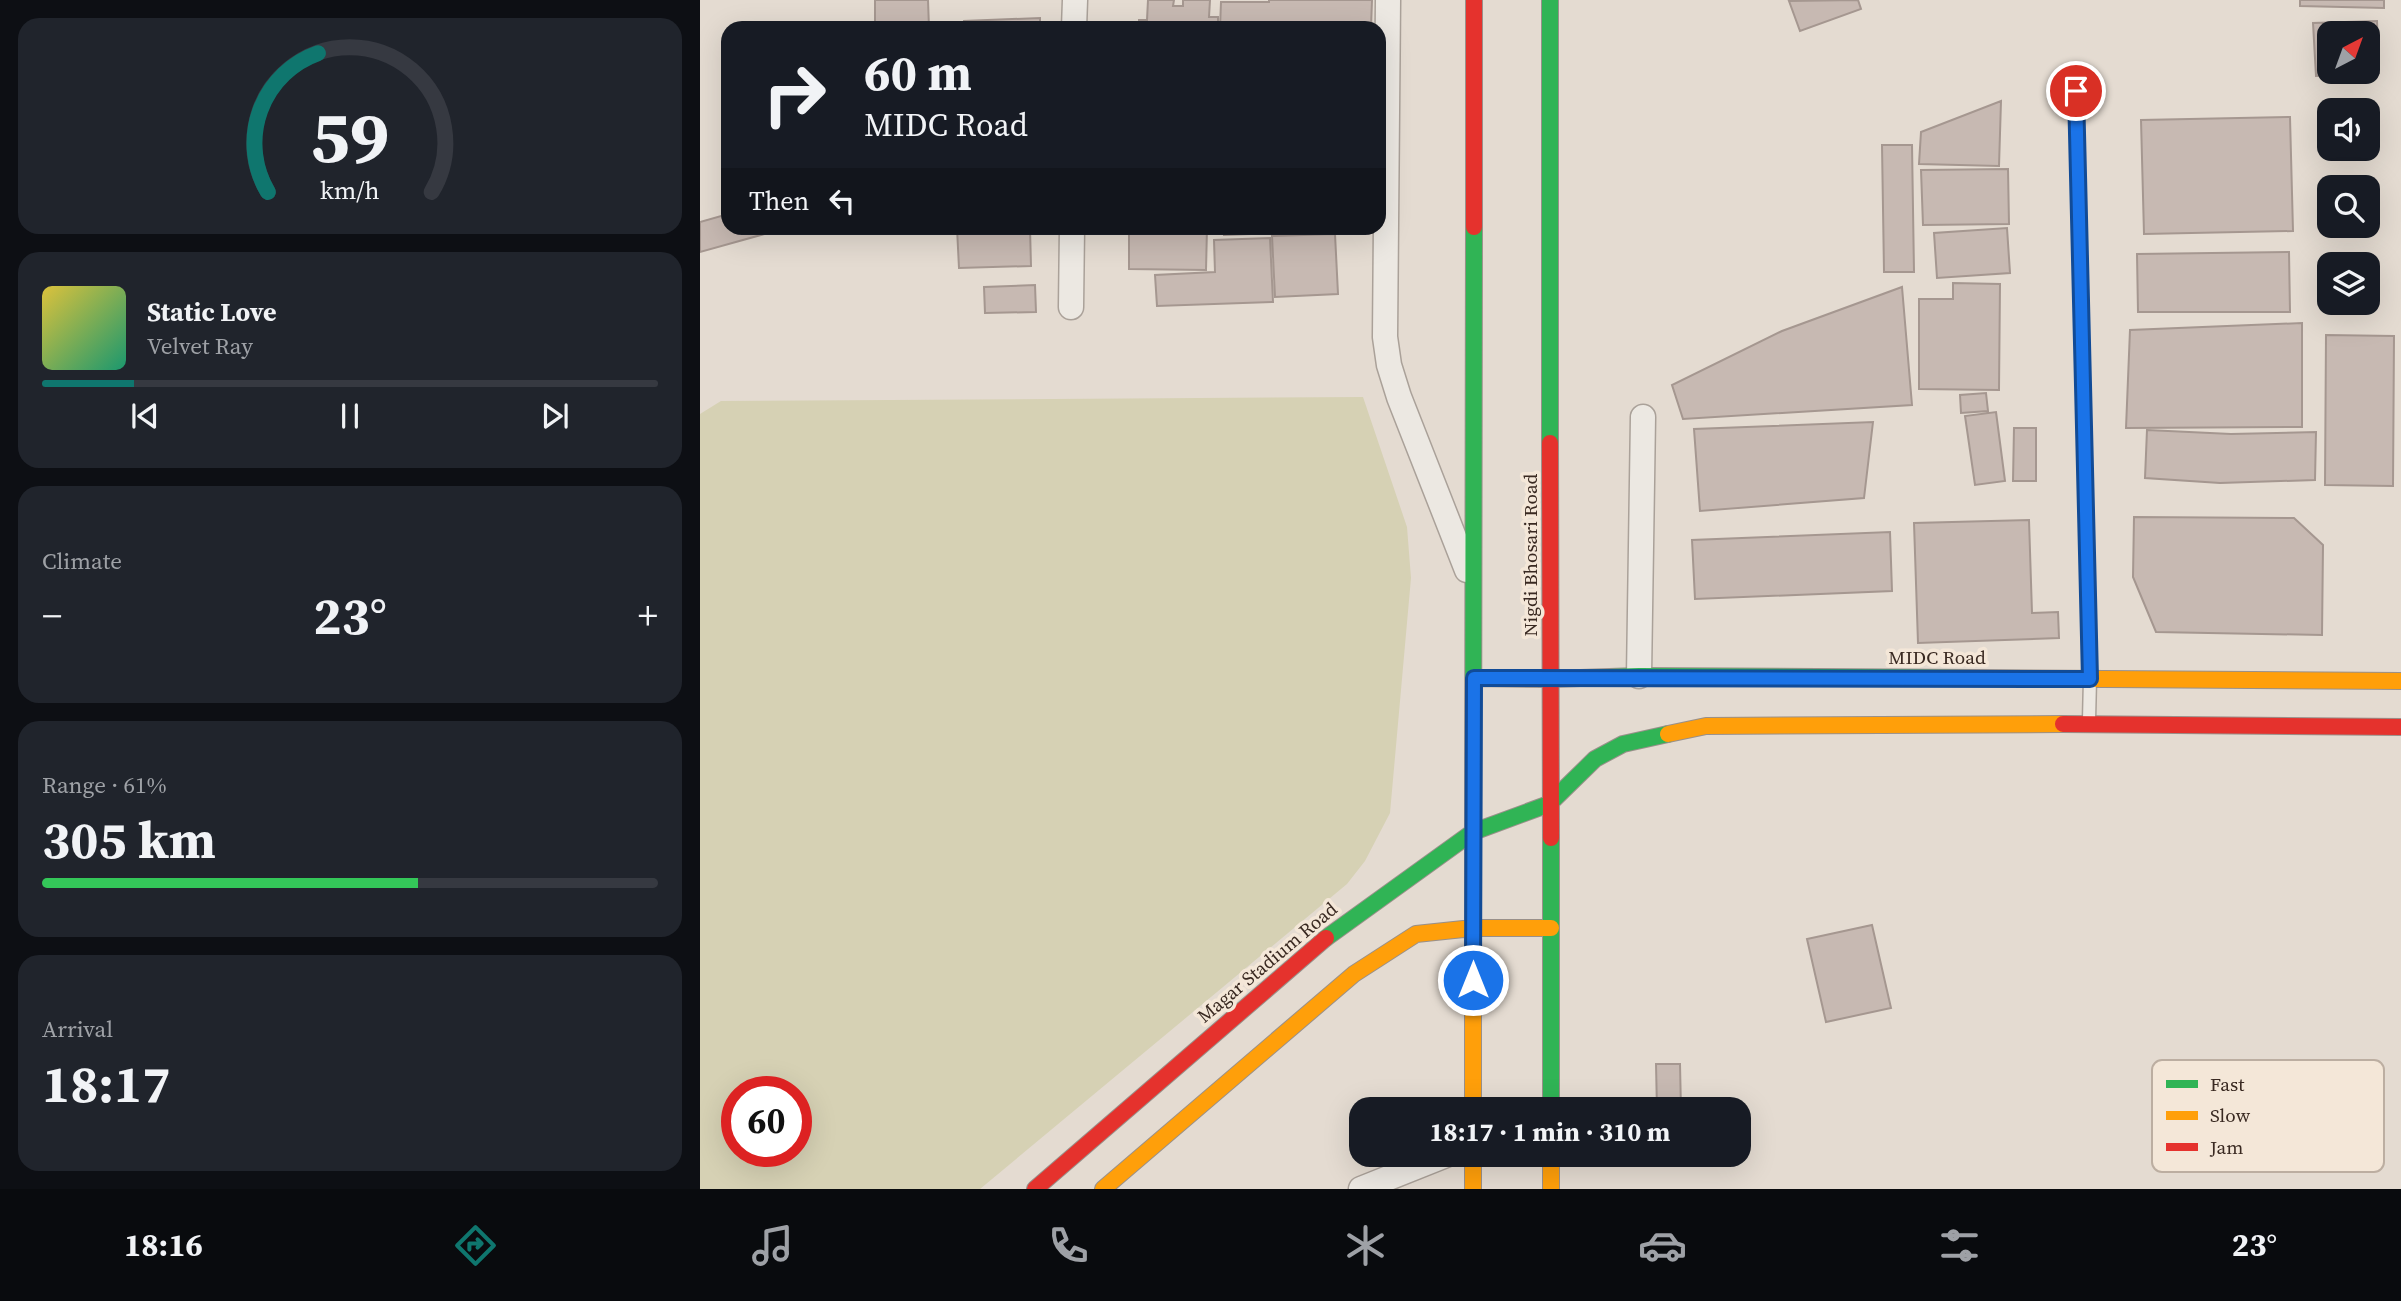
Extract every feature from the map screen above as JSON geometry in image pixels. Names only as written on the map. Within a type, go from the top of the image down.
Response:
[{"type":"main road","points":[[1473,1097],[1474,0]]},
{"type":"main road","name":"Nigdi Bhosari Road","points":[[1550,0],[1551,1097]]},
{"type":"main road","name":"MIDC Road","points":[[1474,678],[1639,676],[2401,681]]},
{"type":"main road","points":[[1549,804],[1595,759],[1623,744],[1706,726],[2089,724],[2401,727]]},
{"type":"main road","name":"Magar Stadium Road","points":[[1035,1189],[1339,927],[1474,832],[1549,804]]},
{"type":"main road","points":[[1102,1189],[1354,974],[1388,950],[1416,934],[1473,928],[1551,928]]},
{"type":"main road","points":[[1473,1167],[1473,1189]]},
{"type":"main road","points":[[1551,1167],[1551,1189]]},
{"type":"street","points":[[1074,21],[1075,0]]},
{"type":"street","points":[[1386,225],[1388,0]]},
{"type":"street","points":[[1071,307],[1072,235]]},
{"type":"street","points":[[1386,235],[1385,337],[1389,365],[1399,397],[1474,586]]},
{"type":"street","points":[[1639,676],[1643,417]]},
{"type":"street","points":[[1361,1189],[1416,1167]]},
{"type":"lane","points":[[2076,91],[2089,724]]},
{"type":"shaded area","points":[[1363,397],[1407,527],[1411,578],[1390,813],[1365,861],[1347,884],[980,1189],[700,1189],[700,414],[721,401]]},
{"type":"building","points":[[875,0],[928,0],[929,21],[875,21]]},
{"type":"building","points":[[1148,0],[1174,0],[1173,6],[1183,6],[1183,0],[1210,0],[1209,17],[1218,17],[1218,21],[1139,21],[1147,20]]},
{"type":"building","points":[[1372,0],[1371,21],[1220,21],[1221,2]]},
{"type":"building","points":[[1858,0],[1861,9],[1800,31],[1789,1]]},
{"type":"building","points":[[2300,0],[2384,0],[2384,8],[2300,6]]},
{"type":"building","points":[[1040,18],[1040,21],[964,21]]},
{"type":"building","points":[[2313,23],[2317,23],[2317,76]]},
{"type":"building","points":[[2001,101],[1999,166],[1919,164],[1921,132]]},
{"type":"building","points":[[2290,117],[2293,231],[2144,234],[2141,120]]},
{"type":"building","points":[[1882,145],[1912,145],[1914,272],[1884,272]]},
{"type":"building","points":[[2008,169],[2009,224],[1923,225],[1921,170]]},
{"type":"building","points":[[721,216],[721,235],[761,235],[700,252],[700,222]]},
{"type":"building","points":[[2007,228],[2010,273],[1937,278],[1934,233]]},
{"type":"building","points":[[957,235],[1030,235],[1031,266],[959,268]]},
{"type":"building","points":[[1129,235],[1207,235],[1206,270],[1129,269]]},
{"type":"building","points":[[1335,235],[1338,294],[1275,297],[1272,236]]},
{"type":"building","points":[[1270,238],[1273,302],[1157,306],[1155,275],[1215,272],[1214,240]]},
{"type":"building","points":[[2289,252],[2290,312],[2138,312],[2137,254]]},
{"type":"building","points":[[1953,283],[2000,284],[1999,390],[1919,389],[1919,299],[1953,299]]},
{"type":"building","points":[[1035,285],[1036,312],[985,313],[984,287]]},
{"type":"building","points":[[1902,287],[1912,405],[1683,419],[1672,385],[1782,331]]},
{"type":"building","points":[[2302,323],[2302,427],[2126,428],[2130,330]]},
{"type":"building","points":[[2326,335],[2394,336],[2393,486],[2325,485]]},
{"type":"building","points":[[1986,393],[1988,411],[1961,413],[1960,395]]},
{"type":"building","points":[[1996,412],[2005,481],[1975,485],[1965,416]]},
{"type":"building","points":[[1873,422],[1864,498],[1700,511],[1694,429]]},
{"type":"building","points":[[2014,428],[2036,428],[2036,481],[2013,481]]},
{"type":"building","points":[[2147,430],[2231,434],[2316,432],[2315,480],[2220,483],[2145,478]]},
{"type":"building","points":[[2134,517],[2294,518],[2323,545],[2322,635],[2156,632],[2133,577]]},
{"type":"building","points":[[2029,520],[2032,613],[2058,612],[2059,638],[1918,643],[1914,523]]},
{"type":"building","points":[[1890,532],[1892,591],[1695,599],[1692,540]]},
{"type":"building","points":[[1872,925],[1891,1008],[1826,1022],[1807,939]]},
{"type":"building","points":[[1656,1064],[1680,1064],[1681,1097],[1657,1097]]},
{"type":"traffic: fast","points":[[1550,0],[1550,443]]},
{"type":"traffic: fast","points":[[1473,838],[1474,227]]},
{"type":"traffic: fast","points":[[1474,678],[1972,678]]},
{"type":"traffic: fast","points":[[1326,938],[1473,832],[1549,804],[1595,759],[1623,744],[1668,734]]},
{"type":"traffic: fast","points":[[1551,838],[1551,1097]]},
{"type":"traffic: slow","points":[[1972,678],[2401,681]]},
{"type":"traffic: slow","points":[[1668,734],[1706,726],[2063,724]]},
{"type":"traffic: slow","points":[[1473,838],[1473,1097]]},
{"type":"traffic: slow","points":[[1103,1189],[1354,974],[1416,934],[1473,928],[1551,928]]},
{"type":"traffic: slow","points":[[1473,1167],[1473,1189]]},
{"type":"traffic: slow","points":[[1551,1167],[1551,1189]]},
{"type":"traffic: jam","points":[[1474,0],[1474,227]]},
{"type":"traffic: jam","points":[[1550,443],[1551,838]]},
{"type":"traffic: jam","points":[[2063,724],[2401,727]]},
{"type":"traffic: jam","points":[[1035,1189],[1326,938]]},
{"type":"route","points":[[1473,980],[1474,678],[1639,676],[2090,679],[2076,91]]}]
